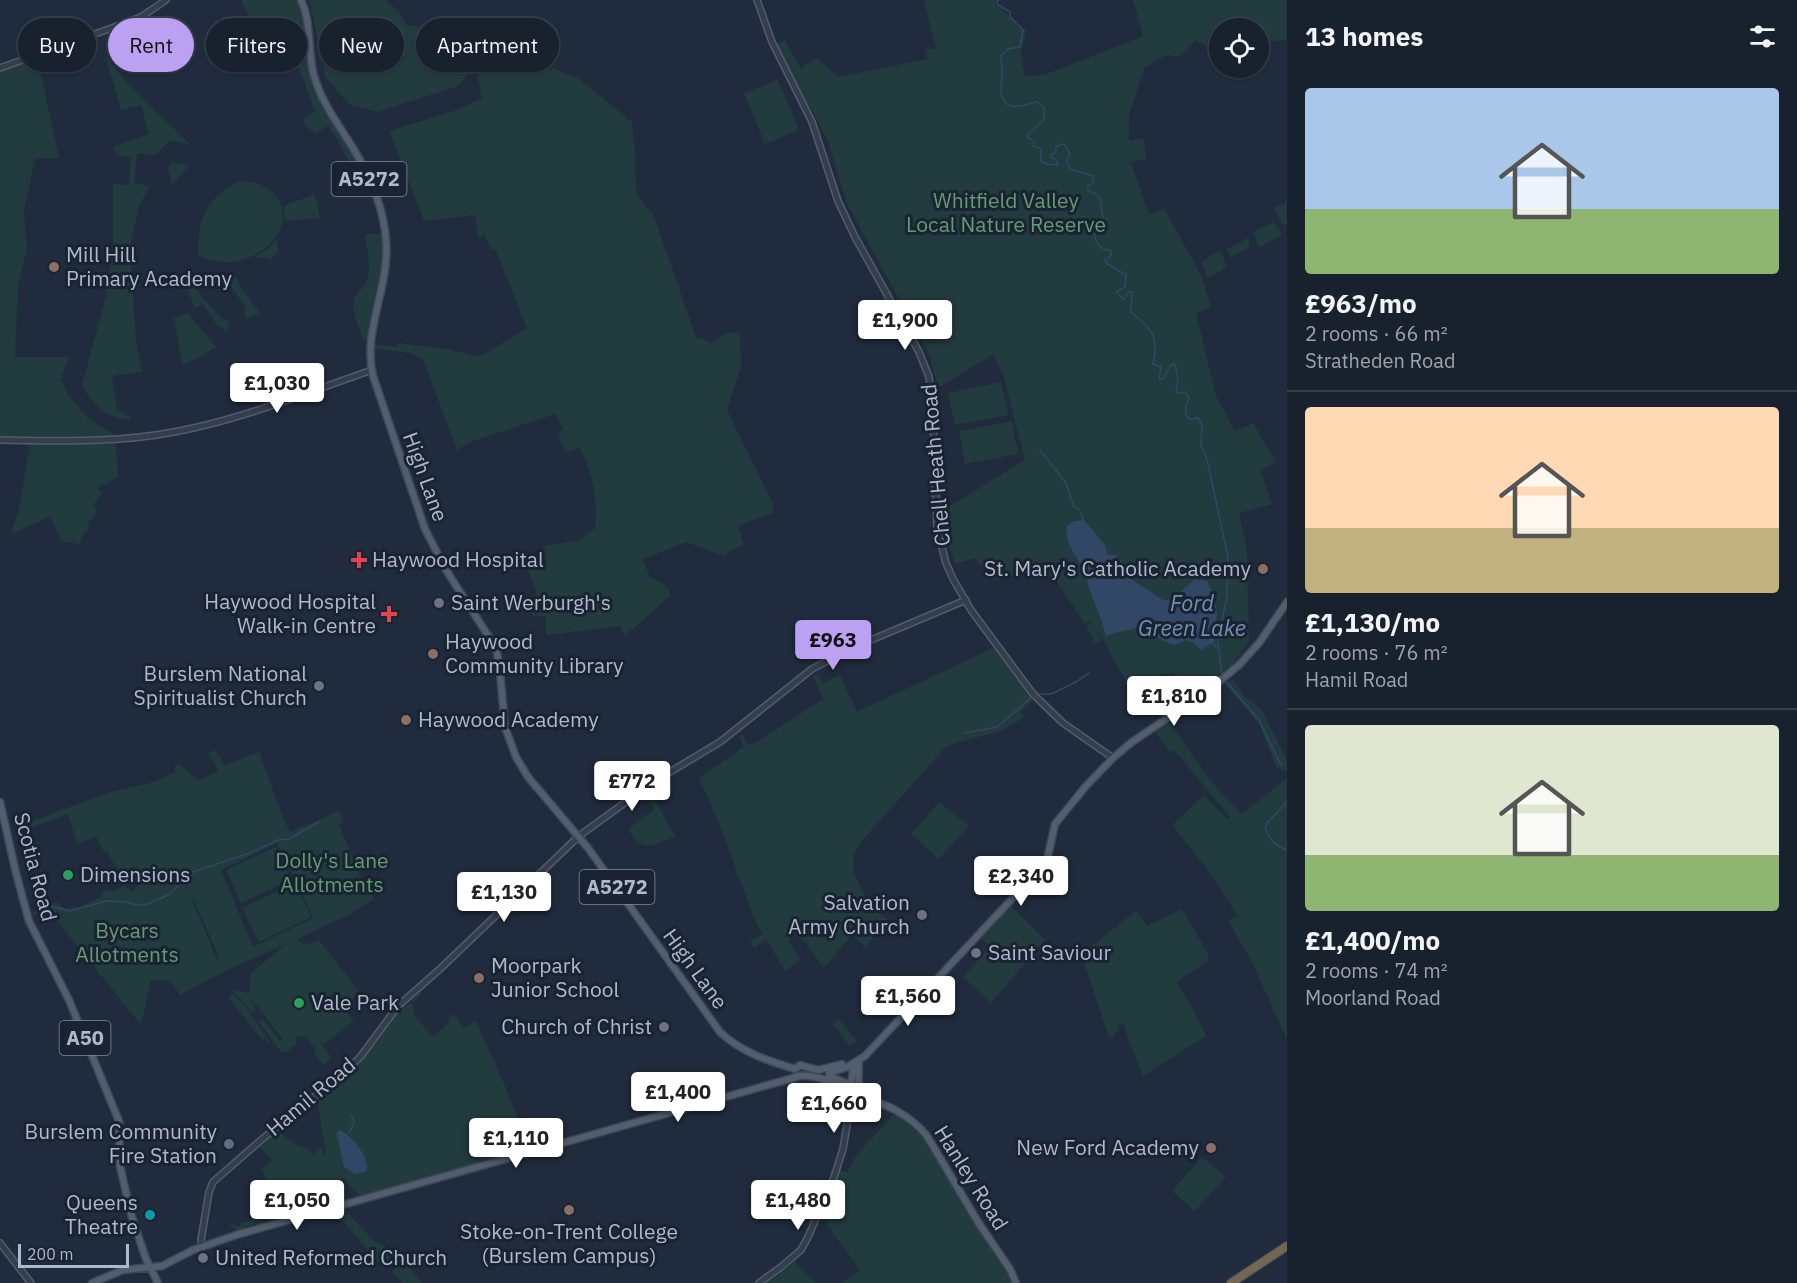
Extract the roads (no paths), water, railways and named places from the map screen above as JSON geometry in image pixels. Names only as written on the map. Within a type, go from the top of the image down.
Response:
[{"type":"highway","points":[[1231,1283],[1287,1246]]},
{"type":"main road","name":"High Lane","points":[[301,0],[308,19],[309,51],[318,87],[327,109],[365,171],[382,211],[387,245],[386,262],[370,342],[372,370],[425,529],[446,570],[489,637],[496,652],[505,727],[516,757],[528,777],[579,836],[720,1032],[734,1044],[800,1072]]},
{"type":"main road","points":[[824,1074],[857,1062],[1042,866],[1049,854],[1055,824],[1080,793],[1113,758],[1239,665],[1259,643],[1287,602]]},
{"type":"main road","name":"Scotia Road","points":[[0,802],[15,873],[29,921],[69,1000],[119,1121],[122,1175],[130,1214],[150,1268]]},
{"type":"main road","points":[[853,1089],[857,1062]]},
{"type":"main road","points":[[781,1081],[784,1074],[783,1065]]},
{"type":"main road","points":[[92,1283],[123,1270],[162,1266],[202,1246],[781,1081],[800,1072]]},
{"type":"main road","name":"A5272","points":[[800,1072],[824,1074],[853,1089]]},
{"type":"main road","name":"Hanley Road","points":[[853,1089],[918,1124],[978,1222],[1010,1269],[1016,1283]]},
{"type":"main road","name":"A50","points":[[150,1268],[158,1283]]},
{"type":"street","points":[[0,68],[141,17],[166,0]]},
{"type":"street","name":"Chell Heath Road","points":[[757,0],[772,42],[812,122],[838,201],[855,237],[919,352],[929,377],[933,413],[937,528],[946,563],[953,579],[971,610],[1034,695],[1063,723],[1113,758]]},
{"type":"street","points":[[0,440],[130,438],[185,430],[247,412],[372,370]]},
{"type":"street","name":"Hamil Road","points":[[202,1246],[201,1240],[213,1182],[346,1071],[361,1056],[398,1006],[579,836],[644,788],[720,742],[804,674],[852,648],[966,600]]},
{"type":"street","points":[[759,1283],[801,1250],[808,1238],[834,1177],[843,1149],[853,1089]]},
{"type":"street","points":[[0,1243],[31,1283]]},
{"type":"water","name":"Ford Green Lake","points":[[1084,520],[1105,545],[1108,555],[1115,555],[1127,567],[1131,579],[1163,600],[1171,600],[1195,579],[1207,581],[1214,598],[1216,611],[1214,642],[1201,650],[1194,643],[1186,640],[1175,645],[1136,628],[1106,637],[1086,574],[1068,540],[1067,526],[1074,521]]},
{"type":"water","points":[[340,1130],[350,1137],[363,1154],[367,1166],[366,1172],[355,1174],[344,1167],[337,1133]]},
{"type":"waterway","points":[[998,0],[997,4],[1010,12],[1010,17],[1023,30],[1020,47],[1008,49],[1001,56],[1003,101],[1011,106],[1037,102],[1044,107],[1044,120],[1027,135],[1035,142],[1033,146],[1041,149],[1041,161],[1058,165],[1056,159],[1051,156],[1056,151],[1056,146],[1064,144],[1070,154],[1066,162],[1071,169],[1093,176],[1093,182],[1088,186],[1088,191],[1100,198],[1104,225],[1094,234],[1095,238],[1100,246],[1111,251],[1111,255],[1105,260],[1106,263],[1126,275],[1125,287],[1116,292],[1124,300],[1128,292],[1132,292],[1131,312],[1149,329],[1154,340],[1153,364],[1161,367],[1159,380],[1164,378],[1170,366],[1175,364],[1178,378],[1176,389],[1178,393],[1186,392],[1189,399],[1186,404],[1186,415],[1190,419],[1198,418],[1202,425],[1201,445],[1207,459],[1228,557],[1227,596],[1218,640],[1222,675]]},
{"type":"waterway","points":[[1040,450],[1066,483],[1073,505],[1079,510]]},
{"type":"waterway","points":[[1081,513],[1084,521]]},
{"type":"waterway","points":[[1213,643],[1217,648]]},
{"type":"waterway","points":[[1037,694],[1051,694],[1089,673]]},
{"type":"waterway","points":[[1224,679],[1259,720],[1281,765]]},
{"type":"waterway","points":[[964,733],[997,727],[1033,696]]},
{"type":"waterway","points":[[1287,802],[1267,823],[1265,829],[1274,842],[1287,850]]},
{"type":"waterway","points":[[50,906],[70,911],[106,901],[148,904],[168,895],[193,872],[250,853],[278,840],[289,839],[319,822]]},
{"type":"waterway","points":[[351,1116],[354,1121]]},
{"type":"waterway","points":[[353,1126],[354,1122]]},
{"type":"waterway","points":[[349,1132],[352,1127]]},
{"type":"place","name":"Mill Hill Primary Academy","points":[[54,267]]},
{"type":"place","name":"Haywood Hospital","points":[[359,560]]},
{"type":"place","name":"St. Mary's Catholic Academy","points":[[1263,569]]},
{"type":"place","name":"Saint Werburgh's","points":[[439,603]]},
{"type":"place","name":"Haywood Hospital Walk-in Centre","points":[[389,614]]},
{"type":"place","name":"Haywood Community Library","points":[[433,654]]},
{"type":"place","name":"Burslem National Spiritualist Church","points":[[319,686]]},
{"type":"place","name":"Haywood Academy","points":[[406,720]]},
{"type":"place","name":"Dimensions","points":[[68,875]]},
{"type":"place","name":"Salvation Army Church","points":[[922,915]]},
{"type":"place","name":"Saint Saviour","points":[[976,953]]},
{"type":"place","name":"Moorpark Junior School","points":[[479,978]]},
{"type":"place","name":"Vale Park","points":[[299,1003]]},
{"type":"place","name":"Church of Christ","points":[[664,1027]]},
{"type":"place","name":"Burslem Community Fire Station","points":[[229,1144]]},
{"type":"place","name":"New Ford Academy","points":[[1211,1148]]},
{"type":"place","name":"Stoke-on-Trent College (Burslem Campus)","points":[[569,1210]]},
{"type":"place","name":"Queens Theatre","points":[[150,1215]]},
{"type":"place","name":"United Reformed Church","points":[[203,1258]]},
{"type":"park label","name":"Whitfield Valley Local Nature Reserve","points":[[1006,213]]},
{"type":"park label","name":"Dolly's Lane Allotments","points":[[332,873]]},
{"type":"park label","name":"Bycars Allotments","points":[[127,943]]}]
